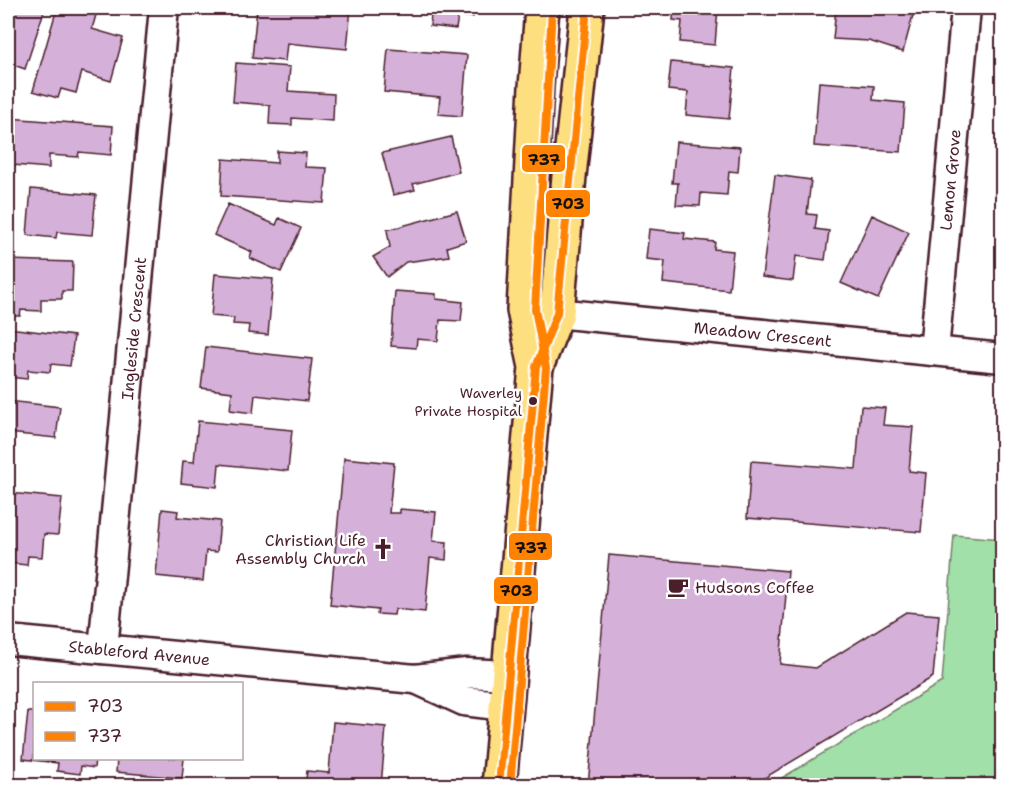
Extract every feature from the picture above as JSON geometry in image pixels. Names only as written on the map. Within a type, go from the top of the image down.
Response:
[{"type":"main road","points":[[536,367],[524,309],[542,8]]},
{"type":"main road","points":[[499,786],[536,367],[557,314],[587,8]]},
{"type":"main road","points":[[531,175],[569,176]]},
{"type":"street","name":"Ingleside Crescent","points":[[103,649],[164,8]]},
{"type":"street","name":"Lemon Grove","points":[[934,351],[966,8]]},
{"type":"street","name":"Meadow Crescent","points":[[524,309],[1002,358]]},
{"type":"street","name":"Stableford Avenue","points":[[8,640],[415,679],[464,701],[507,691]]},
{"type":"green space","points":[[954,535],[1002,539],[1002,785],[770,785],[942,682]]},
{"type":"building","points":[[18,8],[45,8],[25,69],[8,63],[8,9],[16,12]]},
{"type":"building","points":[[57,8],[98,8],[92,29],[123,38],[111,81],[82,72],[76,93],[61,89],[58,98],[33,91]]},
{"type":"building","points":[[257,8],[351,8],[347,49],[287,43],[285,61],[252,58]]},
{"type":"building","points":[[401,8],[474,8],[473,17],[458,16],[456,29],[430,26],[431,14],[401,10]]},
{"type":"building","points":[[674,8],[718,8],[715,45],[680,42],[682,21],[673,20]]},
{"type":"building","points":[[836,8],[915,8],[903,52],[869,41],[833,39]]},
{"type":"building","points":[[388,49],[467,55],[462,116],[438,114],[440,97],[384,92]]},
{"type":"building","points":[[671,62],[734,68],[729,119],[686,115],[688,92],[668,90]]},
{"type":"building","points":[[236,63],[290,67],[288,91],[334,94],[333,121],[292,118],[292,125],[269,124],[270,105],[233,102]]},
{"type":"building","points":[[819,82],[874,86],[873,100],[905,103],[901,152],[814,146]]},
{"type":"building","points":[[8,118],[113,126],[111,155],[79,152],[78,157],[49,155],[49,168],[13,165],[14,152],[8,151]]},
{"type":"building","points":[[451,137],[459,172],[413,184],[415,190],[393,195],[382,153]]},
{"type":"building","points":[[676,142],[740,147],[738,172],[729,171],[727,195],[701,193],[700,206],[676,205],[678,183],[672,183]]},
{"type":"building","points":[[277,151],[306,153],[305,167],[327,168],[324,203],[221,196],[223,159],[277,163]]},
{"type":"building","points":[[775,175],[811,180],[807,214],[817,215],[815,229],[829,231],[825,260],[796,256],[793,281],[762,277]]},
{"type":"building","points":[[31,189],[96,195],[92,235],[57,232],[56,238],[27,235]]},
{"type":"building","points":[[228,204],[276,225],[279,218],[301,228],[281,272],[250,258],[252,252],[214,235]]},
{"type":"building","points":[[457,211],[466,241],[447,247],[449,256],[406,262],[387,277],[373,257],[390,247],[387,230]]},
{"type":"building","points":[[872,215],[909,232],[878,299],[841,283]]},
{"type":"building","points":[[649,229],[685,233],[684,239],[715,242],[714,249],[733,251],[729,290],[663,283],[665,261],[646,259]]},
{"type":"building","points":[[8,260],[73,262],[72,291],[62,291],[62,299],[41,299],[41,311],[21,310],[20,316],[8,316]]},
{"type":"building","points":[[215,274],[273,279],[268,335],[248,333],[249,325],[233,324],[234,318],[211,316]]},
{"type":"building","points":[[395,291],[436,294],[436,299],[463,302],[461,321],[440,320],[438,341],[417,339],[416,348],[391,346]]},
{"type":"building","points":[[8,328],[74,336],[70,366],[51,364],[50,372],[28,370],[27,379],[8,377]]},
{"type":"building","points":[[206,347],[312,359],[307,401],[255,395],[253,413],[230,410],[232,392],[201,388]]},
{"type":"building","points":[[8,401],[60,407],[56,438],[8,433]]},
{"type":"building","points":[[861,406],[885,408],[883,425],[913,427],[909,471],[926,473],[921,532],[747,518],[751,461],[856,469]]},
{"type":"building","points":[[198,421],[292,430],[288,471],[219,464],[217,487],[181,483],[183,461],[194,462]]},
{"type":"building","points":[[344,458],[394,463],[389,513],[400,513],[400,509],[436,512],[433,541],[447,542],[446,560],[430,558],[425,612],[395,609],[394,615],[377,614],[378,610],[330,605]]},
{"type":"building","points":[[9,493],[62,498],[58,535],[44,534],[42,557],[28,556],[27,565],[8,563]]},
{"type":"building","points":[[162,509],[178,511],[177,517],[220,521],[217,552],[206,551],[203,581],[156,576]]},
{"type":"building","points":[[609,555],[788,571],[780,664],[816,668],[906,612],[939,615],[933,677],[751,786],[588,786]]},
{"type":"building","points":[[28,712],[33,712],[33,760],[95,760],[94,768],[81,766],[80,774],[57,771],[58,763],[23,759]]},
{"type":"building","points":[[333,722],[386,727],[381,786],[305,786],[307,771],[329,773]]},
{"type":"building","points":[[117,760],[184,760],[182,778],[116,772]]},
{"type":"transit line","name":"703","points":[[499,786],[536,367],[557,313],[587,8]]},
{"type":"transit line","name":"737","points":[[510,786],[546,368],[535,309],[552,9]]},
{"type":"place","name":"Waverley Private Hospital","points":[[533,401]]},
{"type":"place","name":"Christian Life Assembly Church","points":[[383,549]]},
{"type":"place","name":"Hudsons Coffee","points":[[678,587]]}]
